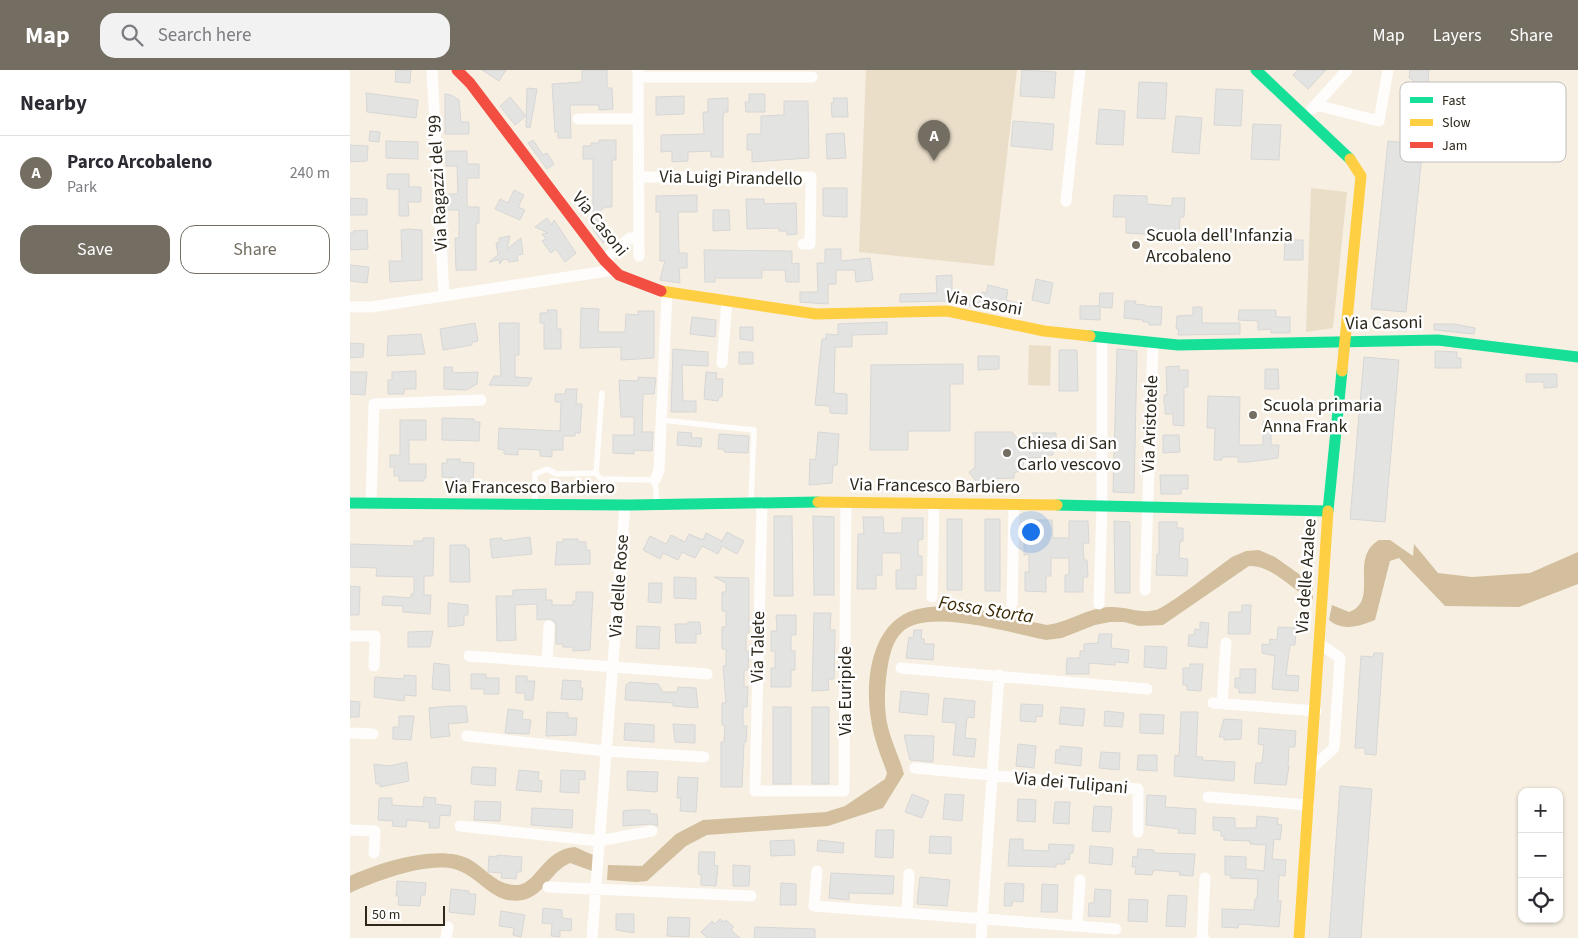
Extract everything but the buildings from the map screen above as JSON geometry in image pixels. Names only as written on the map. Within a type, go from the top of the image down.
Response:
[{"type":"street","name":"Via Ragazzi del '99","points":[[432,70],[444,296]]},
{"type":"street","name":"Via Casoni","points":[[457,70],[470,83],[604,260],[614,270],[638,284],[668,293],[816,314],[947,312],[1044,331],[1178,345],[1438,340],[1477,343],[1578,357]]},
{"type":"street","points":[[1066,201],[1080,70]]},
{"type":"street","points":[[1256,70],[1351,160],[1361,176],[1328,511]]},
{"type":"street","points":[[1306,116],[1347,70]]},
{"type":"street","points":[[1316,105],[1379,122],[1388,70]]},
{"type":"street","name":"Via Luigi Pirandello","points":[[639,256],[638,74],[812,78]]},
{"type":"street","points":[[578,120],[638,120]]},
{"type":"street","name":"Via Luigi Pirandello","points":[[638,177],[811,177],[810,244],[803,244]]},
{"type":"street","points":[[604,260],[630,238],[638,238]]},
{"type":"street","points":[[350,307],[371,307],[614,270]]},
{"type":"street","points":[[656,480],[659,470],[668,293]]},
{"type":"street","points":[[722,364],[727,302]]},
{"type":"street","points":[[1099,604],[1102,506],[1102,337]]},
{"type":"street","name":"Via Aristotele","points":[[1145,590],[1153,342]]},
{"type":"street","points":[[371,503],[374,404],[481,400]]},
{"type":"street","name":"Via Talete","points":[[755,791],[756,502]]},
{"type":"street","name":"Via Francesco Barbiero","points":[[350,503],[657,504],[846,502],[1147,506],[1328,511]]},
{"type":"street","name":"Via Euripide","points":[[755,791],[844,791],[846,502]]},
{"type":"street","name":"Via delle Rose","points":[[592,938],[625,504]]},
{"type":"street","points":[[932,598],[934,504]]},
{"type":"street","points":[[1012,604],[1014,505]]},
{"type":"street","name":"Via delle Azalee","points":[[1299,938],[1316,710],[1328,511]]},
{"type":"street","points":[[548,662],[549,626]]},
{"type":"street","points":[[350,636],[375,636],[374,666]]},
{"type":"street","points":[[1226,643],[1217,703],[1316,710]]},
{"type":"street","name":"Via delle Azalee","points":[[1311,769],[1334,748],[1340,658],[1320,644]]},
{"type":"street","points":[[469,656],[707,674]]},
{"type":"street","points":[[901,668],[1147,689]]},
{"type":"street","name":"Via dei Tulipani","points":[[981,938],[999,676]]},
{"type":"street","points":[[350,733],[373,734]]},
{"type":"street","points":[[467,736],[606,751],[704,757]]},
{"type":"street","name":"Via dei Tulipani","points":[[915,768],[1138,789],[1138,832]]},
{"type":"street","points":[[1208,798],[1309,805]]},
{"type":"street","points":[[460,826],[599,841],[652,831]]},
{"type":"street","points":[[350,830],[376,832],[374,853]]},
{"type":"street","points":[[817,871],[814,906],[1116,929]]},
{"type":"street","points":[[907,912],[909,874]]},
{"type":"street","points":[[1204,878],[1202,938],[1204,938]]},
{"type":"street","points":[[1077,926],[1080,880]]},
{"type":"street","points":[[548,887],[595,891],[750,896]]},
{"type":"lane","points":[[602,393],[596,473],[601,479],[656,480],[657,504]]},
{"type":"lane","points":[[661,420],[754,430],[756,502]]},
{"type":"lane","points":[[535,504],[535,474],[547,468],[556,474],[596,473]]},
{"type":"shaded area","points":[[866,70],[1017,70],[994,266],[859,252]]},
{"type":"shaded area","points":[[1311,188],[1347,192],[1333,328],[1306,332]]},
{"type":"shaded area","points":[[1029,345],[1051,346],[1050,386],[1028,385]]},
{"type":"shaded area","points":[[1379,540],[1390,540],[1413,556],[1414,544],[1438,573],[1472,577],[1530,573],[1578,552],[1578,584],[1519,607],[1445,606],[1399,558],[1390,561],[1375,620],[1352,627],[1334,624],[1329,620],[1332,605],[1349,612],[1358,606],[1362,599],[1366,557],[1370,548]]},
{"type":"shaded area","points":[[1259,550],[1275,557],[1313,584],[1313,600],[1274,574],[1258,567],[1249,566],[1163,625],[1139,626],[1124,622],[1110,622],[1095,625],[1062,638],[1046,640],[972,624],[931,622],[915,625],[902,632],[896,640],[888,666],[885,694],[886,716],[889,731],[904,774],[883,808],[828,826],[707,835],[686,846],[647,881],[607,880],[608,865],[642,866],[676,834],[703,820],[826,812],[845,806],[885,779],[887,773],[875,740],[871,719],[869,685],[871,667],[883,635],[893,622],[906,613],[923,608],[954,607],[985,611],[1047,625],[1102,608],[1116,607],[1144,611],[1156,610],[1181,595],[1232,557],[1246,551]]},
{"type":"shaded area","points":[[575,847],[593,855],[592,871],[570,863],[563,867],[537,894],[523,900],[512,901],[503,899],[494,895],[463,873],[454,869],[443,868],[416,870],[401,874],[350,893],[350,876],[377,865],[410,856],[444,853],[458,855],[471,860],[498,880],[510,885],[517,885],[530,879],[555,854],[564,849]]},
{"type":"traffic: fast","points":[[1256,70],[1350,159]]},
{"type":"traffic: fast","points":[[1090,336],[1178,345],[1438,340],[1578,357]]},
{"type":"traffic: fast","points":[[1057,505],[1328,511],[1342,371]]},
{"type":"traffic: fast","points":[[350,503],[630,505],[818,502]]},
{"type":"traffic: slow","points":[[1342,371],[1361,176],[1350,159]]},
{"type":"traffic: slow","points":[[661,291],[816,314],[947,311],[1044,331],[1090,336]]},
{"type":"traffic: slow","points":[[818,502],[1057,505]]},
{"type":"traffic: slow","points":[[1299,938],[1328,511]]},
{"type":"traffic: jam","points":[[457,70],[470,83],[604,260],[619,275],[661,291]]},
{"type":"place","name":"Parco Arcobaleno","points":[[934,161]]},
{"type":"place","name":"Scuola dell'Infanzia Arcobaleno","points":[[1136,245]]},
{"type":"place","name":"Scuola primaria Anna Frank","points":[[1253,415]]},
{"type":"place","name":"Chiesa di San Carlo vescovo","points":[[1007,453]]},
{"type":"water label","name":"Fossa Storta","points":[[986,610]]}]
